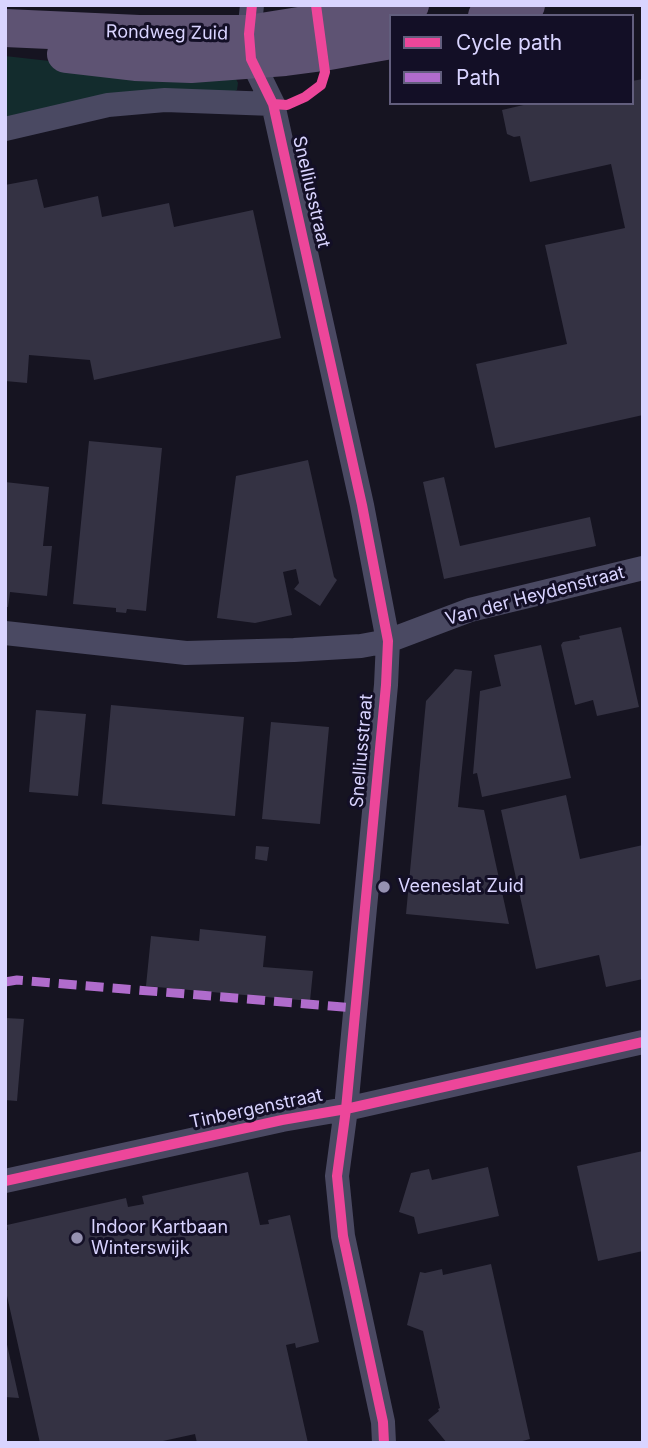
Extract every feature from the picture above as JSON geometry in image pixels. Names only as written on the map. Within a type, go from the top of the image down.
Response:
[{"type":"main road","name":"Rondweg Zuid","points":[[5,28],[139,34],[263,32],[410,5]]},
{"type":"main road","points":[[494,14],[526,5]]},
{"type":"main road","name":"Rondweg Zuid","points":[[5,49],[135,62],[191,64],[263,32],[323,52],[389,40]]},
{"type":"street","name":"Snelliusstraat","points":[[263,32],[273,104],[362,505],[388,641],[346,1109]]},
{"type":"street","points":[[5,129],[108,105],[165,100],[273,104]]},
{"type":"street","name":"Van der Heydenstraat","points":[[388,641],[470,610],[643,568]]},
{"type":"street","points":[[5,633],[186,653],[294,650],[361,646],[388,641]]},
{"type":"street","points":[[346,1109],[643,1042]]},
{"type":"street","name":"Tinbergenstraat","points":[[5,1181],[282,1120],[346,1109],[337,1176],[343,1236],[383,1422],[384,1443]]},
{"type":"green space","points":[[5,56],[165,74],[234,75],[238,83],[237,90],[231,93],[5,121]]},
{"type":"building","points":[[643,79],[643,415],[495,448],[476,364],[567,344],[545,245],[625,228],[611,164],[530,182],[520,136],[507,134],[502,110],[523,105],[634,105],[634,81]]},
{"type":"building","points":[[37,179],[44,208],[98,196],[102,217],[169,203],[174,227],[253,210],[281,338],[94,380],[90,360],[29,355],[27,383],[5,381],[5,185]]},
{"type":"building","points":[[89,441],[162,448],[146,611],[127,609],[126,613],[116,612],[116,608],[73,604]]},
{"type":"building","points":[[308,460],[334,577],[337,580],[320,606],[294,589],[299,583],[296,569],[283,572],[292,615],[255,623],[217,618],[236,476]]},
{"type":"building","points":[[444,477],[460,546],[590,517],[596,546],[444,579],[423,482]]},
{"type":"building","points":[[5,482],[49,487],[43,546],[52,546],[47,596],[10,592],[8,607],[5,607]]},
{"type":"building","points":[[621,627],[639,707],[597,716],[593,700],[575,705],[561,645],[563,642],[580,639],[579,636]]},
{"type":"building","points":[[541,645],[571,778],[482,797],[477,773],[473,774],[480,691],[501,686],[494,655]]},
{"type":"building","points":[[455,669],[472,671],[458,807],[484,810],[509,924],[406,914],[426,701]]},
{"type":"building","points":[[111,705],[244,717],[235,816],[102,804]]},
{"type":"building","points":[[36,710],[86,714],[78,796],[29,792]]},
{"type":"building","points":[[271,722],[329,727],[320,824],[262,819]]},
{"type":"building","points":[[566,795],[580,859],[643,845],[643,979],[606,987],[599,955],[536,969],[501,810]]},
{"type":"building","points":[[256,846],[269,847],[267,861],[255,859]]},
{"type":"building","points":[[200,929],[266,936],[263,967],[313,971],[310,1001],[146,986],[151,936],[199,941]]},
{"type":"building","points":[[5,1018],[24,1019],[17,1101],[5,1100]]},
{"type":"building","points":[[643,1151],[643,1251],[598,1261],[577,1166]]},
{"type":"building","points":[[488,1167],[499,1216],[418,1234],[414,1217],[399,1212],[411,1173],[429,1169],[432,1180]]},
{"type":"building","points":[[248,1172],[260,1225],[269,1224],[268,1220],[290,1215],[319,1342],[296,1348],[295,1343],[286,1345],[308,1443],[197,1443],[195,1434],[163,1443],[40,1443],[5,1287],[7,1225],[126,1198],[128,1207],[144,1204],[142,1196]]},
{"type":"building","points":[[491,1264],[530,1439],[515,1443],[447,1443],[428,1420],[440,1408],[423,1331],[407,1325],[420,1272],[442,1269],[443,1275]]},
{"type":"building","points":[[6,1340],[19,1398],[5,1397]]},
{"type":"marked path","points":[[5,982],[17,980],[355,1008]]},
{"type":"cycle path","points":[[252,5],[249,34],[251,59],[273,104],[362,505],[388,641],[346,1109],[337,1176],[343,1236],[383,1422],[384,1443]]},
{"type":"cycle path","points":[[273,104],[287,105],[305,97],[321,85],[325,72],[316,5]]},
{"type":"cycle path","points":[[5,1181],[282,1120],[346,1109],[643,1042]]},
{"type":"place","name":"Veeneslat Zuid","points":[[384,887]]},
{"type":"place","name":"Indoor Kartbaan Winterswijk","points":[[77,1238]]}]
